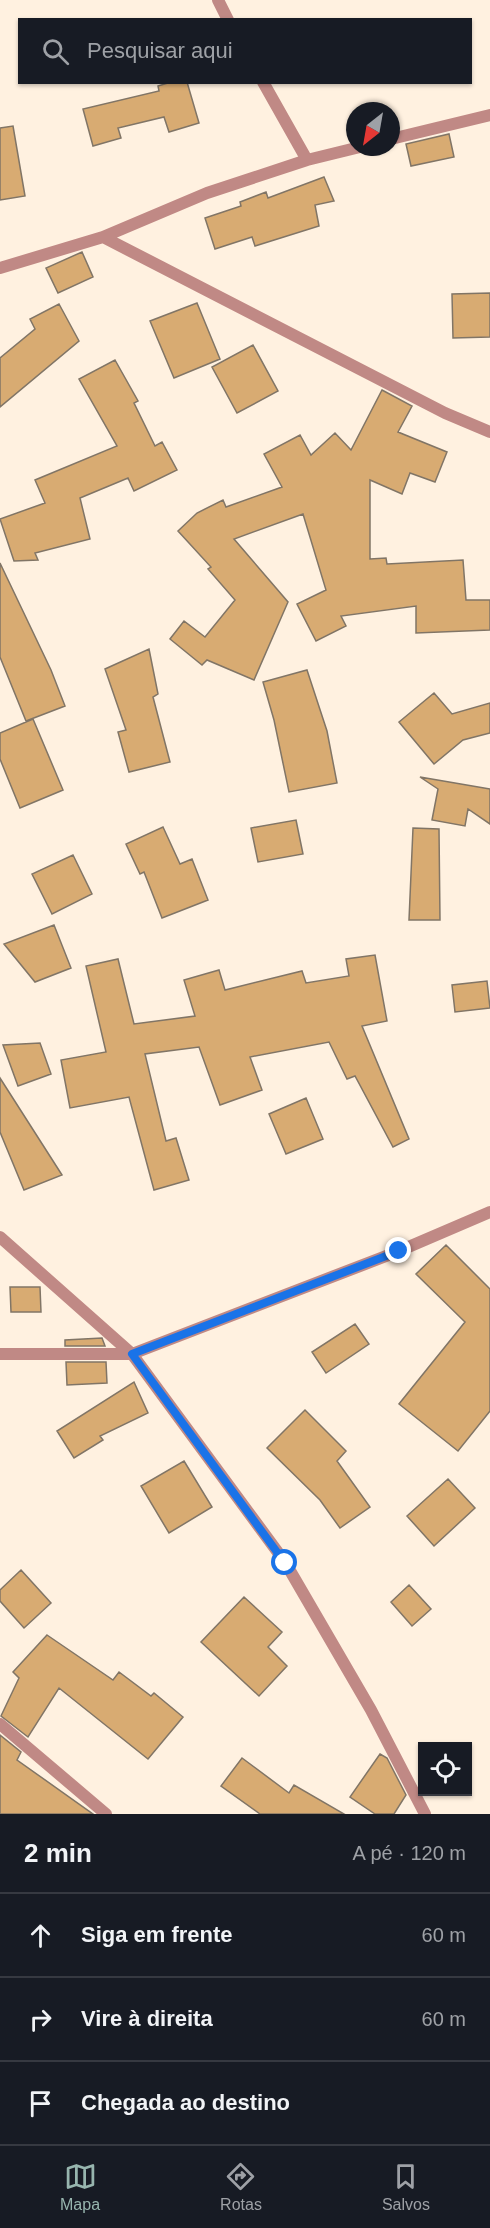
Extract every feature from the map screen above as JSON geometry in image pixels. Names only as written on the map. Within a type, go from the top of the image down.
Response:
[{"type":"street","points":[[218,0],[227,18]]},
{"type":"street","points":[[264,84],[307,160]]},
{"type":"street","points":[[400,137],[490,115]]},
{"type":"street","points":[[0,268],[103,237],[207,193],[307,160],[346,150]]},
{"type":"street","points":[[103,237],[445,413],[490,432]]},
{"type":"street","points":[[0,1354],[132,1354],[490,1212]]},
{"type":"street","points":[[0,1237],[132,1354],[285,1563],[371,1710],[425,1814]]},
{"type":"street","points":[[0,1724],[106,1814]]},
{"type":"building","points":[[188,84],[199,123],[169,132],[164,117],[118,128],[121,138],[93,146],[83,109],[159,91],[158,86]]},
{"type":"building","points":[[13,126],[25,196],[0,200],[0,128]]},
{"type":"building","points":[[449,134],[454,157],[411,166],[406,144]]},
{"type":"building","points":[[324,177],[334,201],[315,205],[319,226],[255,246],[252,237],[215,249],[205,218],[241,206],[240,202],[266,192],[268,198]]},
{"type":"building","points":[[82,252],[93,277],[58,293],[46,268]]},
{"type":"building","points":[[490,293],[490,337],[453,338],[452,294]]},
{"type":"building","points":[[197,303],[220,359],[174,378],[150,321]]},
{"type":"building","points":[[59,304],[79,341],[0,407],[0,358],[35,329],[30,319]]},
{"type":"building","points":[[253,345],[278,391],[237,413],[212,367]]},
{"type":"building","points":[[115,360],[138,401],[134,403],[155,446],[162,442],[177,470],[134,491],[128,478],[80,498],[90,539],[35,553],[38,560],[14,561],[0,519],[45,503],[35,480],[117,446],[79,379]]},
{"type":"building","points":[[382,390],[412,406],[398,432],[447,452],[435,482],[410,473],[402,494],[370,480],[370,559],[386,558],[387,564],[463,560],[466,600],[490,600],[490,630],[416,633],[416,606],[341,616],[346,626],[316,641],[297,604],[326,590],[303,514],[234,539],[288,602],[254,680],[207,660],[202,665],[170,639],[184,621],[205,637],[235,600],[208,569],[211,567],[178,531],[197,513],[223,500],[226,507],[282,487],[264,454],[300,435],[311,455],[335,433],[351,450]]},
{"type":"building","points":[[0,563],[51,670],[65,706],[26,721],[0,657]]},
{"type":"building","points":[[149,649],[158,694],[153,697],[170,762],[129,772],[118,732],[126,730],[105,669]]},
{"type":"building","points":[[307,670],[327,731],[337,783],[289,792],[274,720],[263,682]]},
{"type":"building","points":[[434,693],[452,714],[490,703],[490,733],[463,740],[434,764],[399,722]]},
{"type":"building","points":[[33,719],[63,790],[20,808],[0,759],[0,733]]},
{"type":"building","points":[[420,777],[490,789],[490,824],[468,809],[465,826],[432,820],[438,789]]},
{"type":"building","points":[[296,820],[303,854],[258,862],[251,828]]},
{"type":"building","points":[[163,827],[180,864],[192,859],[208,900],[162,918],[144,872],[140,874],[126,844]]},
{"type":"building","points":[[413,828],[439,829],[440,920],[409,920]]},
{"type":"building","points":[[73,855],[92,894],[52,914],[32,874]]},
{"type":"building","points":[[54,925],[71,968],[35,982],[4,944]]},
{"type":"building","points":[[375,955],[387,1021],[362,1026],[409,1139],[393,1147],[355,1076],[347,1079],[329,1042],[250,1057],[262,1090],[220,1105],[199,1047],[145,1054],[166,1141],[176,1138],[189,1180],[154,1190],[129,1097],[70,1108],[61,1060],[106,1052],[86,966],[118,959],[134,1024],[195,1016],[184,980],[219,970],[225,990],[302,971],[306,983],[349,976],[346,959]]},
{"type":"building","points":[[487,981],[490,1008],[455,1012],[452,985]]},
{"type":"building","points":[[40,1043],[51,1074],[18,1086],[3,1045]]},
{"type":"building","points":[[0,1078],[62,1175],[24,1190],[0,1132]]},
{"type":"building","points":[[306,1098],[323,1139],[286,1154],[269,1114]]},
{"type":"building","points":[[446,1245],[490,1289],[490,1411],[458,1451],[399,1404],[465,1322],[416,1274]]},
{"type":"building","points":[[10,1287],[40,1287],[41,1312],[11,1312]]},
{"type":"building","points":[[355,1324],[369,1344],[326,1373],[312,1352]]},
{"type":"building","points":[[102,1338],[105,1346],[65,1346],[65,1340]]},
{"type":"building","points":[[66,1362],[106,1362],[107,1383],[67,1385]]},
{"type":"building","points":[[134,1382],[148,1413],[100,1436],[103,1440],[74,1458],[57,1431]]},
{"type":"building","points":[[305,1410],[346,1451],[337,1461],[370,1507],[340,1528],[320,1500],[267,1448]]},
{"type":"building","points":[[184,1461],[212,1507],[169,1533],[141,1486]]},
{"type":"building","points":[[448,1479],[475,1508],[434,1546],[407,1516]]},
{"type":"building","points":[[21,1570],[51,1603],[24,1628],[0,1601],[0,1590]]},
{"type":"building","points":[[409,1585],[431,1609],[412,1626],[391,1602]]},
{"type":"building","points":[[244,1597],[282,1632],[268,1647],[287,1666],[259,1696],[201,1642]]},
{"type":"building","points":[[47,1635],[113,1680],[119,1672],[151,1696],[154,1693],[183,1717],[148,1759],[59,1688],[28,1737],[1,1716],[19,1678],[13,1672]]},
{"type":"building","points":[[0,1735],[21,1752],[17,1760],[93,1814],[0,1814]]},
{"type":"building","points":[[380,1754],[387,1758],[406,1795],[394,1814],[375,1814],[350,1797]]},
{"type":"building","points":[[242,1758],[289,1793],[294,1785],[344,1814],[260,1814],[221,1786]]},
{"type":"route","points":[[285,1563],[132,1354],[399,1251]]}]
